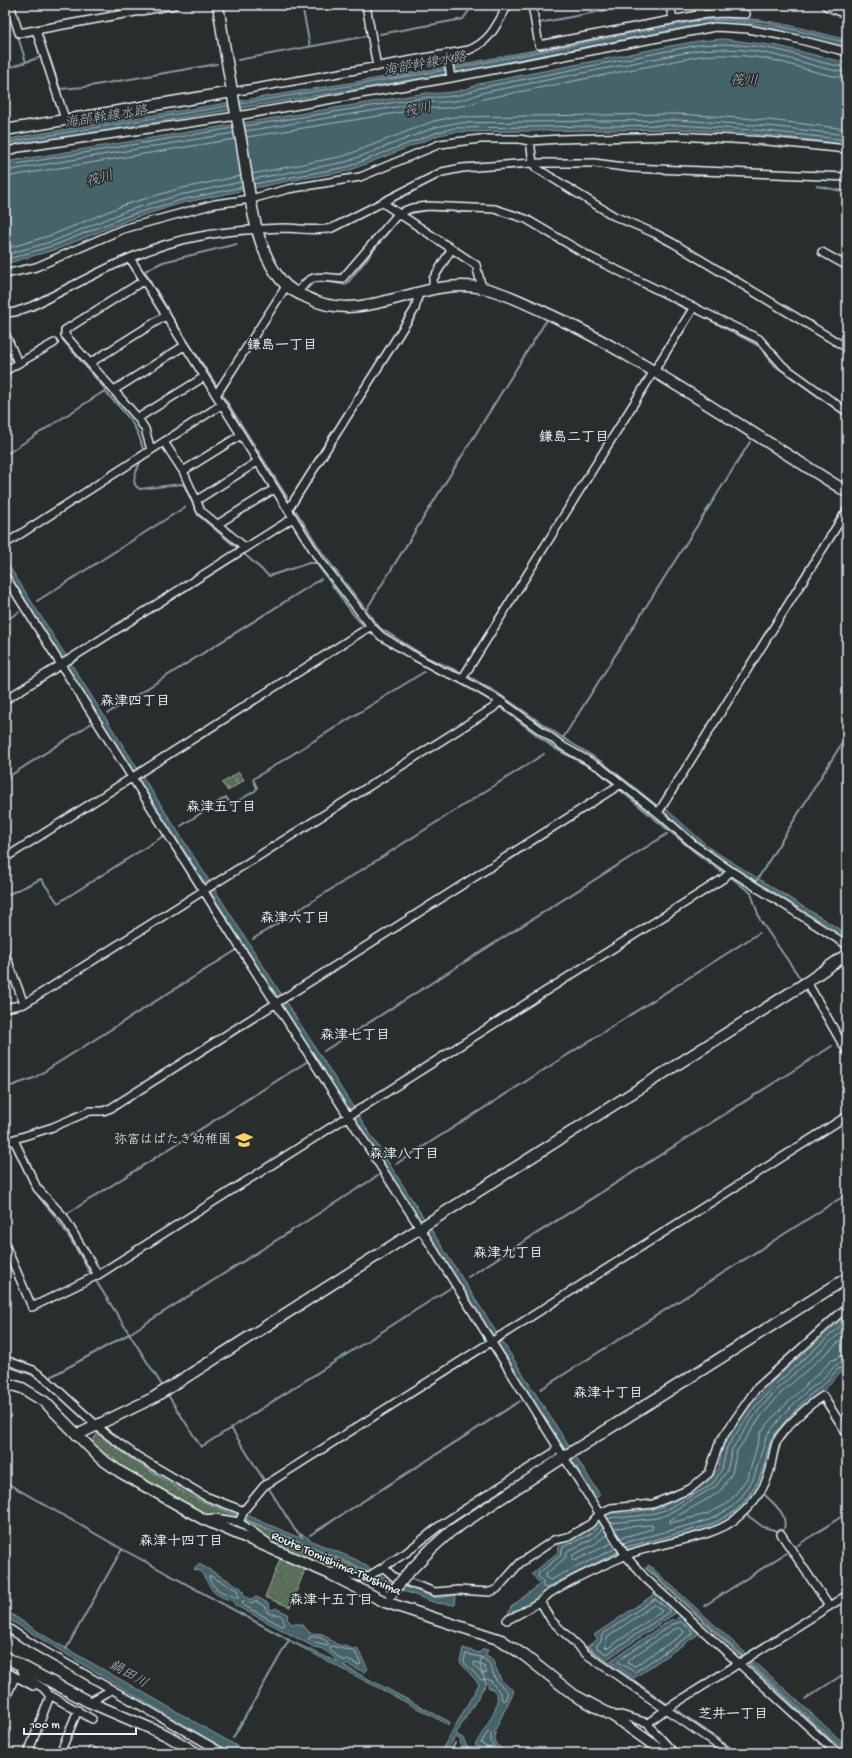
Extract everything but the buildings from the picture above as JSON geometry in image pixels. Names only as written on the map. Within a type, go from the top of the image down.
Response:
[{"type":"street","points":[[10,5],[19,33],[174,5]]},
{"type":"street","points":[[218,5],[257,229],[267,259],[282,281],[287,285],[298,293],[316,302],[342,307],[380,303],[433,288],[460,286],[482,288],[535,308],[591,334],[655,372],[847,492]]},
{"type":"street","points":[[366,5],[377,67]]},
{"type":"street","points":[[5,130],[65,119],[233,96],[469,50],[481,44],[490,36],[508,5]]},
{"type":"street","points":[[535,5],[539,45],[698,15],[722,13],[746,14]]},
{"type":"street","points":[[670,5],[673,19]]},
{"type":"street","points":[[698,15],[702,5]]},
{"type":"street","points":[[827,5],[847,13]]},
{"type":"street","points":[[5,152],[18,148],[237,117],[715,28],[748,30],[785,36],[847,52]]},
{"type":"street","points":[[36,30],[65,119]]},
{"type":"street","points":[[447,54],[451,76]]},
{"type":"street","points":[[5,274],[36,267],[123,230],[215,204],[288,189],[360,177],[445,143],[480,139],[519,139],[530,142],[560,139],[678,136],[767,141],[847,149]]},
{"type":"street","points":[[530,142],[533,163],[536,168],[548,176],[614,216],[654,233],[672,243],[847,348]]},
{"type":"street","points":[[5,313],[15,312],[32,306],[130,258],[157,247],[196,237],[257,229],[296,228],[320,231],[332,228],[383,203],[411,187],[450,170],[533,163],[594,163],[632,168],[847,177]]},
{"type":"street","points":[[383,203],[451,250],[476,265],[482,288]]},
{"type":"street","points":[[298,293],[304,282],[314,277],[342,279],[399,215],[408,210],[428,206],[495,209],[526,218],[592,258],[759,339],[783,366],[847,412]]},
{"type":"street","points":[[433,288],[433,279],[451,250]]},
{"type":"street","points":[[822,252],[847,266]]},
{"type":"street","points":[[130,258],[143,281],[319,559],[371,626],[381,636],[408,653],[440,670],[462,679],[500,701],[564,747],[601,768],[658,813],[693,844],[731,871],[847,945]]},
{"type":"street","points":[[143,281],[65,330],[65,335],[138,418],[145,429],[151,450]]},
{"type":"street","points":[[216,395],[287,285]]},
{"type":"street","points":[[288,510],[415,308],[419,292]]},
{"type":"street","points":[[462,679],[655,372],[694,307]]},
{"type":"street","points":[[90,363],[165,316]]},
{"type":"street","points":[[5,333],[18,363]]},
{"type":"street","points":[[5,371],[54,343]]},
{"type":"street","points":[[114,390],[184,346]]},
{"type":"street","points":[[138,418],[204,377]]},
{"type":"street","points":[[5,544],[222,405]]},
{"type":"street","points":[[183,471],[240,435]]},
{"type":"street","points":[[164,442],[183,471],[201,510],[246,548]]},
{"type":"street","points":[[197,500],[257,462]]},
{"type":"street","points":[[218,524],[274,489]]},
{"type":"street","points":[[658,813],[847,510]]},
{"type":"street","points":[[5,700],[293,518]]},
{"type":"street","points":[[5,576],[64,662],[136,775],[203,890],[280,1002],[424,1225],[495,1339],[557,1446],[568,1455],[626,1556],[645,1578],[837,1753]]},
{"type":"street","points":[[5,858],[371,626]]},
{"type":"street","points":[[5,1008],[24,1004],[493,708],[500,701]]},
{"type":"street","points":[[5,1142],[53,1127],[90,1111],[103,1111],[110,1108],[280,1002],[621,784]]},
{"type":"street","points":[[5,1250],[7,1249],[32,1307],[98,1275],[351,1113],[724,878],[731,871]]},
{"type":"street","points":[[5,953],[24,1004]]},
{"type":"street","points":[[77,1435],[153,1398],[807,982],[847,954]]},
{"type":"street","points":[[807,982],[847,1052]]},
{"type":"street","points":[[203,1519],[241,1516],[264,1486],[847,1116]]},
{"type":"street","points":[[14,1140],[37,1188],[64,1217],[98,1275]]},
{"type":"street","points":[[388,1598],[408,1573],[451,1531],[847,1278]]},
{"type":"street","points":[[380,1570],[394,1577],[435,1592],[458,1590],[490,1592],[497,1589],[520,1563],[554,1540],[568,1537],[590,1524],[600,1513],[611,1508],[653,1504],[697,1485],[709,1473],[720,1442],[756,1389],[847,1307]]},
{"type":"street","points":[[5,1360],[33,1370],[47,1380],[95,1427],[137,1456],[241,1516],[271,1548]]},
{"type":"street","name":"Route Tomishima-Tsushima","points":[[5,1383],[22,1388],[34,1394],[55,1412],[100,1458],[110,1465],[203,1519],[388,1598],[501,1640],[525,1656],[574,1695],[613,1716],[665,1753]]},
{"type":"street","points":[[507,1620],[563,1586],[626,1556],[638,1551],[712,1532],[738,1518],[753,1501],[764,1485],[770,1470],[777,1441],[791,1424],[814,1401],[823,1396],[847,1434]]},
{"type":"street","points":[[328,1573],[335,1572],[361,1578],[369,1576],[380,1570],[455,1516],[553,1453],[557,1446]]},
{"type":"street","points":[[781,1534],[828,1606]]},
{"type":"street","points":[[648,1723],[665,1710],[847,1594]]},
{"type":"street","points":[[540,1601],[551,1620],[586,1654],[729,1753]]},
{"type":"street","points":[[5,1626],[34,1645],[111,1690],[223,1753]]},
{"type":"street","points":[[5,1657],[89,1702],[166,1735],[198,1753]]},
{"type":"street","points":[[20,1665],[24,1676],[43,1688],[50,1696]]},
{"type":"street","points":[[5,1671],[92,1719]]},
{"type":"street","points":[[5,1700],[15,1677]]},
{"type":"street","points":[[89,1702],[111,1690]]},
{"type":"street","points":[[28,1753],[50,1696]]},
{"type":"street","points":[[60,1753],[78,1710]]},
{"type":"street","points":[[613,1716],[620,1715],[648,1723],[674,1753]]},
{"type":"green space","points":[[239,772],[244,780],[228,791],[222,783]]},
{"type":"green space","points":[[98,1433],[130,1458],[190,1496],[238,1516],[236,1518],[205,1515],[123,1468],[107,1454],[99,1452],[94,1446],[92,1441]]},
{"type":"green space","points":[[243,1519],[366,1571],[367,1573],[363,1575],[325,1568],[280,1548],[244,1522]]},
{"type":"green space","points":[[281,1557],[306,1567],[290,1607],[265,1597]]},
{"type":"water","points":[[713,17],[747,18],[781,24],[847,40],[847,43],[765,22],[729,19],[690,21],[454,68],[5,143],[5,140],[19,137],[453,66],[674,23]]},
{"type":"water","points":[[729,20],[780,27],[847,43],[847,47],[751,25],[731,24],[690,26],[453,73],[5,147],[5,144],[18,140],[454,69],[692,22]]},
{"type":"water","name":"筏川","points":[[723,39],[778,46],[847,63],[847,144],[767,135],[679,129],[455,132],[439,135],[348,171],[288,181],[182,203],[128,220],[57,249],[5,264],[5,162],[427,93],[453,92],[478,84],[665,47],[698,41]]},
{"type":"water","points":[[5,560],[600,1495],[596,1498],[5,569]]},
{"type":"water","points":[[666,809],[711,849],[847,934],[847,938],[713,854],[663,813]]},
{"type":"water","points":[[847,1315],[847,1369],[841,1372],[789,1422],[762,1483],[756,1493],[736,1515],[712,1529],[628,1550],[506,1618],[511,1607],[540,1584],[532,1574],[558,1552],[558,1545],[587,1531],[599,1519],[611,1513],[625,1513],[656,1509],[711,1479],[718,1468],[723,1446],[750,1406],[773,1381]]},
{"type":"water","points":[[5,1363],[32,1373],[42,1379],[93,1423],[193,1494],[240,1512],[297,1537],[302,1534],[314,1542],[357,1560],[391,1582],[437,1598],[456,1595],[455,1605],[436,1603],[388,1585],[376,1576],[367,1573],[366,1571],[348,1562],[190,1496],[130,1458],[94,1431],[90,1424],[47,1385],[31,1375],[5,1366]]},
{"type":"water","points":[[197,1565],[201,1565],[240,1587],[244,1596],[250,1599],[257,1597],[269,1604],[270,1609],[273,1610],[275,1608],[288,1614],[287,1619],[292,1624],[302,1624],[310,1633],[323,1634],[336,1644],[358,1650],[368,1669],[364,1672],[346,1664],[344,1666],[450,1722],[449,1725],[293,1643],[289,1640],[337,1662],[337,1660],[324,1650],[314,1647],[235,1605],[233,1601],[215,1593],[200,1571],[194,1569]]},
{"type":"water","points":[[649,1565],[847,1746],[847,1752],[657,1576],[647,1566]]},
{"type":"water","points":[[656,1593],[677,1612],[606,1660],[588,1646],[598,1639],[594,1635]]},
{"type":"water","points":[[5,1610],[48,1638],[249,1753],[233,1753],[145,1702],[5,1617]]},
{"type":"water","points":[[680,1616],[700,1633],[634,1678],[610,1661],[672,1619],[674,1621]]},
{"type":"water","points":[[463,1648],[479,1653],[483,1649],[488,1650],[485,1656],[492,1659],[501,1680],[514,1691],[494,1732],[496,1733],[495,1740],[498,1746],[509,1753],[489,1753],[475,1745],[493,1714],[497,1701],[496,1693],[488,1687],[489,1684],[486,1683],[480,1664],[482,1657],[479,1664],[486,1684],[456,1734],[463,1738],[467,1747],[478,1753],[466,1753],[462,1751],[460,1739],[455,1737],[445,1753],[440,1753],[479,1684],[460,1662]]},
{"type":"waterway","points":[[302,5],[310,46]]},
{"type":"waterway","points":[[380,34],[463,19],[473,5]]},
{"type":"waterway","points":[[539,23],[634,5]]},
{"type":"waterway","points":[[665,5],[667,13]]},
{"type":"waterway","points":[[238,60],[367,36]]},
{"type":"waterway","points":[[18,37],[26,62]]},
{"type":"waterway","points":[[49,55],[60,89],[84,87],[217,64]]},
{"type":"waterway","points":[[5,69],[41,57]]},
{"type":"waterway","points":[[817,186],[847,192]]},
{"type":"waterway","points":[[412,213],[428,210],[474,212]]},
{"type":"waterway","points":[[490,212],[517,220]]},
{"type":"waterway","points":[[308,288],[311,285],[320,282],[331,282],[346,285],[397,221]]},
{"type":"waterway","points":[[547,236],[578,254]]},
{"type":"waterway","points":[[151,282],[145,271],[163,262],[237,244]]},
{"type":"waterway","points":[[612,271],[686,309]]},
{"type":"waterway","points":[[155,288],[167,308]]},
{"type":"waterway","points":[[697,313],[759,346],[774,365],[847,417]]},
{"type":"waterway","points":[[172,317],[217,386]]},
{"type":"waterway","points":[[366,610],[546,321]]},
{"type":"waterway","points":[[5,455],[106,390],[62,339]]},
{"type":"waterway","points":[[251,347],[222,394],[287,497]]},
{"type":"waterway","points":[[105,391],[133,425],[141,441],[143,450]]},
{"type":"waterway","points":[[563,738],[750,442]]},
{"type":"waterway","points":[[141,460],[134,480],[136,487],[140,489],[181,484],[184,485],[198,515],[237,548]]},
{"type":"waterway","points":[[37,601],[185,507]]},
{"type":"waterway","points":[[296,511],[323,554],[380,628],[428,658],[460,672]]},
{"type":"waterway","points":[[243,553],[269,576],[309,563],[316,563],[362,624]]},
{"type":"waterway","points":[[108,713],[321,579]]},
{"type":"waterway","points":[[5,621],[19,612]]},
{"type":"waterway","points":[[370,632],[378,637]]},
{"type":"waterway","points":[[384,642],[397,651],[466,686],[492,702]]},
{"type":"waterway","points":[[181,826],[226,797],[231,805],[255,791],[257,788],[253,779],[424,672]]},
{"type":"waterway","points":[[470,677],[496,692],[563,738],[602,762],[656,805]]},
{"type":"waterway","points":[[500,707],[554,748],[598,771],[613,784]]},
{"type":"waterway","points":[[5,779],[92,723]]},
{"type":"waterway","points":[[757,880],[847,735]]},
{"type":"waterway","points":[[253,939],[544,754]]},
{"type":"waterway","points":[[620,790],[696,853],[722,872]]},
{"type":"waterway","points":[[324,1051],[667,834]]},
{"type":"waterway","points":[[5,896],[41,879],[58,903],[165,835]]},
{"type":"waterway","points":[[732,878],[751,893],[760,920],[800,978]]},
{"type":"waterway","points":[[396,1164],[759,933]]},
{"type":"waterway","points":[[5,1088],[34,1078],[235,951]]},
{"type":"waterway","points":[[805,989],[832,1033]]},
{"type":"waterway","points":[[468,1277],[832,1046]]},
{"type":"waterway","points":[[65,1215],[308,1061]]},
{"type":"waterway","points":[[5,1125],[6,1133]]},
{"type":"waterway","points":[[12,1144],[17,1155]]},
{"type":"waterway","points":[[51,1379],[52,1376],[129,1334],[379,1175]]},
{"type":"waterway","points":[[35,1190],[66,1233],[91,1275]]},
{"type":"waterway","points":[[541,1389],[847,1194]]},
{"type":"waterway","points":[[96,1281],[163,1387]]},
{"type":"waterway","points":[[231,1428],[452,1287]]},
{"type":"waterway","points":[[168,1395],[201,1447],[231,1428],[264,1480]]},
{"type":"waterway","points":[[310,1535],[520,1401]]},
{"type":"waterway","points":[[775,1462],[781,1442],[788,1433]]},
{"type":"waterway","points":[[5,1482],[122,1549],[289,1640],[233,1738]]},
{"type":"waterway","points":[[768,1484],[764,1494],[782,1513],[785,1523],[784,1528]]},
{"type":"waterway","points":[[268,1487],[295,1530],[302,1537]]},
{"type":"waterway","points":[[798,1545],[847,1513]]},
{"type":"waterway","points":[[747,1515],[763,1527],[778,1531]]},
{"type":"waterway","points":[[66,1649],[122,1549]]},
{"type":"waterway","points":[[704,1606],[786,1553]]},
{"type":"waterway","points":[[646,1568],[743,1658]]},
{"type":"waterway","points":[[585,1646],[667,1704]]},
{"type":"waterway","points":[[746,1661],[845,1753]]},
{"type":"waterway","points":[[805,1699],[847,1672]]},
{"type":"waterway","points":[[677,1710],[738,1753]]},
{"type":"waterway","points":[[450,1753],[455,1743]]},
{"type":"waterway","points":[[86,1753],[90,1746],[105,1753]]},
{"type":"place","name":"弥富はばたき幼稚園","points":[[244,1140]]},
{"type":"district","name":"鎌島一丁目","points":[[282,346]]},
{"type":"district","name":"鎌島二丁目","points":[[574,438]]},
{"type":"district","name":"森津四丁目","points":[[135,702]]},
{"type":"district","name":"森津五丁目","points":[[221,808]]},
{"type":"district","name":"森津六丁目","points":[[295,919]]},
{"type":"district","name":"森津七丁目","points":[[355,1036]]},
{"type":"district","name":"森津八丁目","points":[[404,1155]]},
{"type":"district","name":"森津九丁目","points":[[508,1254]]},
{"type":"district","name":"森津十丁目","points":[[608,1394]]},
{"type":"district","name":"森津十四丁目","points":[[181,1542]]},
{"type":"district","name":"森津十五丁目","points":[[331,1601]]},
{"type":"district","name":"芝井一丁目","points":[[733,1715]]},
{"type":"water label","name":"海部幹線水路","points":[[425,65]]},
{"type":"water label","name":"海部幹線水路","points":[[106,118]]},
{"type":"water label","name":"鍋田川","points":[[128,1675]]}]
